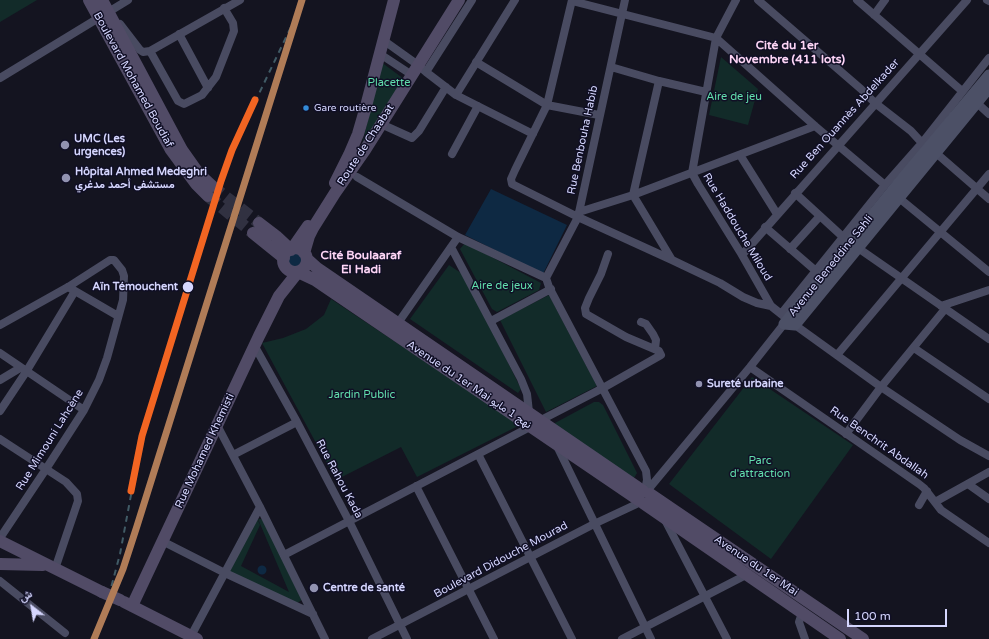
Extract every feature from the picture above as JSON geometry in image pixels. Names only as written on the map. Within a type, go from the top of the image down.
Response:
[{"type":"main road","name":"Boulevard Mohamed Boudiaf","points":[[90,0],[106,13]]},
{"type":"main road","name":"Boulevard Mohamed Boudiaf","points":[[102,0],[106,13],[182,150],[210,191]]},
{"type":"main road","name":"Route de Chaabat","points":[[288,256],[330,191],[349,155],[365,110],[394,0]]},
{"type":"main road","name":"Route de Chaabat","points":[[306,256],[309,236],[313,228],[381,124],[419,70],[460,0]]},
{"type":"main road","points":[[288,256],[256,228],[276,236],[288,235],[305,230]]},
{"type":"main road","points":[[276,236],[288,256],[291,272],[301,271],[306,266],[306,256],[298,249],[288,256]]},
{"type":"main road","name":"Rue Mohamed Khemisti","points":[[279,296],[288,256]]},
{"type":"main road","name":"Avenue du 1er Mai نهج 1 مايو","points":[[306,256],[317,268],[541,420],[644,496]]},
{"type":"main road","name":"Avenue du 1er Mai نهج 1 مايو","points":[[298,272],[315,280],[557,445],[644,496]]},
{"type":"main road","name":"Rue Mohamed Khemisti","points":[[132,606],[254,345],[279,296],[298,272]]},
{"type":"main road","points":[[530,427],[541,420]]},
{"type":"main road","name":"Avenue du 1er Mai","points":[[644,496],[664,517],[840,639]]},
{"type":"main road","name":"Avenue du 1er Mai","points":[[644,496],[863,639]]},
{"type":"main road","points":[[0,540],[194,638]]},
{"type":"main road","points":[[0,564],[51,567]]},
{"type":"main road","points":[[802,613],[810,603]]},
{"type":"street","points":[[0,78],[128,0]]},
{"type":"street","points":[[106,13],[128,35],[140,50],[143,52],[150,52],[240,0]]},
{"type":"street","points":[[419,70],[472,0]]},
{"type":"street","points":[[456,95],[514,0]]},
{"type":"street","points":[[771,306],[756,303],[743,298],[720,283],[578,214],[512,184],[511,179],[547,105],[572,0],[716,38],[815,126],[885,185]]},
{"type":"street","name":"Rue Benbouha Habib","points":[[546,278],[578,214],[625,0]]},
{"type":"street","name":"Rue Haddouche Miloud","points":[[736,0],[716,38],[692,172],[698,184],[742,254],[771,306],[787,321],[960,440],[989,456]]},
{"type":"street","points":[[758,0],[862,89],[875,103],[911,131],[928,148],[989,199]]},
{"type":"street","points":[[857,0],[962,91]]},
{"type":"street","points":[[874,15],[885,0]]},
{"type":"street","name":"Rue Ben Ouannès Abdelkader","points":[[742,254],[966,0]]},
{"type":"street","points":[[150,52],[181,104],[197,98],[202,95],[216,77],[234,31],[233,23],[224,8]]},
{"type":"street","points":[[179,34],[208,88]]},
{"type":"street","points":[[383,40],[419,70],[456,95],[533,134]]},
{"type":"street","points":[[380,54],[419,70]]},
{"type":"street","name":"Avenue Beneddine Sahli","points":[[787,321],[816,271],[850,243],[899,198],[962,91],[989,58]]},
{"type":"street","points":[[476,62],[547,105],[599,114]]},
{"type":"street","points":[[610,68],[706,92]]},
{"type":"street","name":"Avenue Beneddine Sahli","points":[[787,321],[989,75]]},
{"type":"street","points":[[659,81],[633,195],[672,260]]},
{"type":"street","points":[[381,124],[412,138],[419,131],[446,87]]},
{"type":"street","name":"Avenue Beneddine Sahli","points":[[850,243],[885,185],[977,103],[989,88]]},
{"type":"street","points":[[977,103],[989,114]]},
{"type":"street","points":[[452,154],[478,106]]},
{"type":"street","points":[[578,214],[633,195],[815,126]]},
{"type":"street","points":[[740,154],[777,214]]},
{"type":"street","points":[[837,355],[989,174]]},
{"type":"street","points":[[357,177],[458,237],[546,278],[646,471],[647,480],[644,496]]},
{"type":"street","points":[[795,193],[850,243],[989,339]]},
{"type":"street","points":[[899,198],[989,272]]},
{"type":"street","points":[[790,249],[820,216]]},
{"type":"street","points":[[765,227],[816,271]]},
{"type":"street","points":[[398,323],[458,237]]},
{"type":"street","points":[[451,247],[522,379],[527,394],[529,412]]},
{"type":"street","points":[[541,420],[603,388],[661,355],[661,353],[656,349],[626,337],[586,314],[589,298],[602,274],[608,254]]},
{"type":"street","name":"Rue Mimouni Lahcène","points":[[0,540],[84,410],[99,380],[107,358],[123,300],[124,276],[117,263],[114,260],[110,260],[68,287]]},
{"type":"street","points":[[0,325],[68,287],[118,316]]},
{"type":"street","points":[[491,321],[551,289]]},
{"type":"street","points":[[846,434],[881,387],[914,348],[943,307],[989,290]]},
{"type":"street","points":[[0,411],[23,370],[75,291]]},
{"type":"street","points":[[644,496],[787,321]]},
{"type":"street","points":[[641,322],[646,324],[653,334],[656,340],[656,349]]},
{"type":"street","name":"Rue Rahou Kada","points":[[254,345],[297,422],[349,521],[408,639]]},
{"type":"street","points":[[914,348],[988,397]]},
{"type":"street","points":[[0,353],[84,410]]},
{"type":"street","name":"Rue Benchrit Abdallah","points":[[750,367],[919,484],[927,491],[938,506],[989,543]]},
{"type":"street","points":[[0,380],[23,370]]},
{"type":"street","points":[[233,455],[297,422]]},
{"type":"street","points":[[217,425],[260,507],[325,639]]},
{"type":"street","points":[[284,555],[530,427]]},
{"type":"street","points":[[0,439],[46,469],[72,488],[77,494],[78,501],[51,567]]},
{"type":"street","points":[[557,445],[651,639]]},
{"type":"street","points":[[478,454],[572,639]]},
{"type":"street","points":[[934,502],[989,472]]},
{"type":"street","points":[[968,484],[989,499]]},
{"type":"street","points":[[416,486],[494,639]]},
{"type":"street","points":[[919,505],[927,491]]},
{"type":"street","name":"Boulevard Didouche Mourad","points":[[372,639],[594,524],[644,496]]},
{"type":"street","points":[[194,638],[225,573],[260,507]]},
{"type":"street","points":[[664,517],[727,639]]},
{"type":"street","points":[[162,541],[225,573],[313,614]]},
{"type":"street","points":[[622,639],[746,575]]},
{"type":"street","points":[[0,581],[65,633]]},
{"type":"street","points":[[802,613],[799,622],[805,639]]},
{"type":"green space","points":[[0,0],[37,0],[0,22]]},
{"type":"green space","name":"Aire de jeu","points":[[721,57],[758,89],[748,125],[709,115]]},
{"type":"green space","name":"Placette","points":[[381,62],[404,79],[361,149],[371,107]]},
{"type":"green space","name":"Aire de jeux","points":[[465,243],[541,283],[539,290],[497,312],[492,309],[460,249]]},
{"type":"green space","points":[[449,265],[461,273],[488,322],[521,389],[518,393],[410,319]]},
{"type":"green space","points":[[549,295],[597,386],[546,412],[500,320]]},
{"type":"green space","name":"Jardin Public","points":[[331,299],[520,425],[417,477],[401,447],[336,480],[262,343],[283,338],[306,329],[324,315]]},
{"type":"green space","name":"Parc d'attraction","points":[[752,377],[853,445],[771,559],[669,484]]},
{"type":"green space","points":[[594,402],[599,402],[603,405],[637,473],[634,478],[555,428],[555,423]]},
{"type":"green space","points":[[257,518],[260,525],[241,566],[289,592],[258,519],[262,519],[303,599],[296,604],[227,572]]},
{"type":"water","points":[[491,189],[567,225],[543,274],[465,235]]},
{"type":"water","points":[[297,252],[300,253],[303,263],[299,268],[290,268],[286,263],[286,257]]},
{"type":"water","points":[[262,565],[267,570],[262,575],[257,570]]},
{"type":"tunnel","points":[[212,186],[259,223]]},
{"type":"tunnel","points":[[208,196],[253,233]]},
{"type":"railway","points":[[103,618],[120,554],[142,436],[221,181],[232,150],[301,6]]},
{"type":"transit line","points":[[94,639],[123,569],[137,526],[302,0]]},
{"type":"transit line","points":[[131,491],[142,436],[221,181],[232,150],[255,100]]},
{"type":"place","name":"Gare routière","points":[[306,108]]},
{"type":"place","name":"UMC (Les urgences)","points":[[65,145]]},
{"type":"place","name":"Hôpital Ahmed Medeghri مستشفى أحمد مدغري","points":[[66,178]]},
{"type":"place","name":"Aïn Témouchent","points":[[188,287]]},
{"type":"place","name":"Sureté urbaine","points":[[699,384]]},
{"type":"place","name":"Centre de santé","points":[[314,588]]},
{"type":"district","name":"Cité du 1er Novembre (411 lots)","points":[[787,53]]},
{"type":"district","name":"Cité Boulaaraf El Hadi","points":[[361,263]]}]
